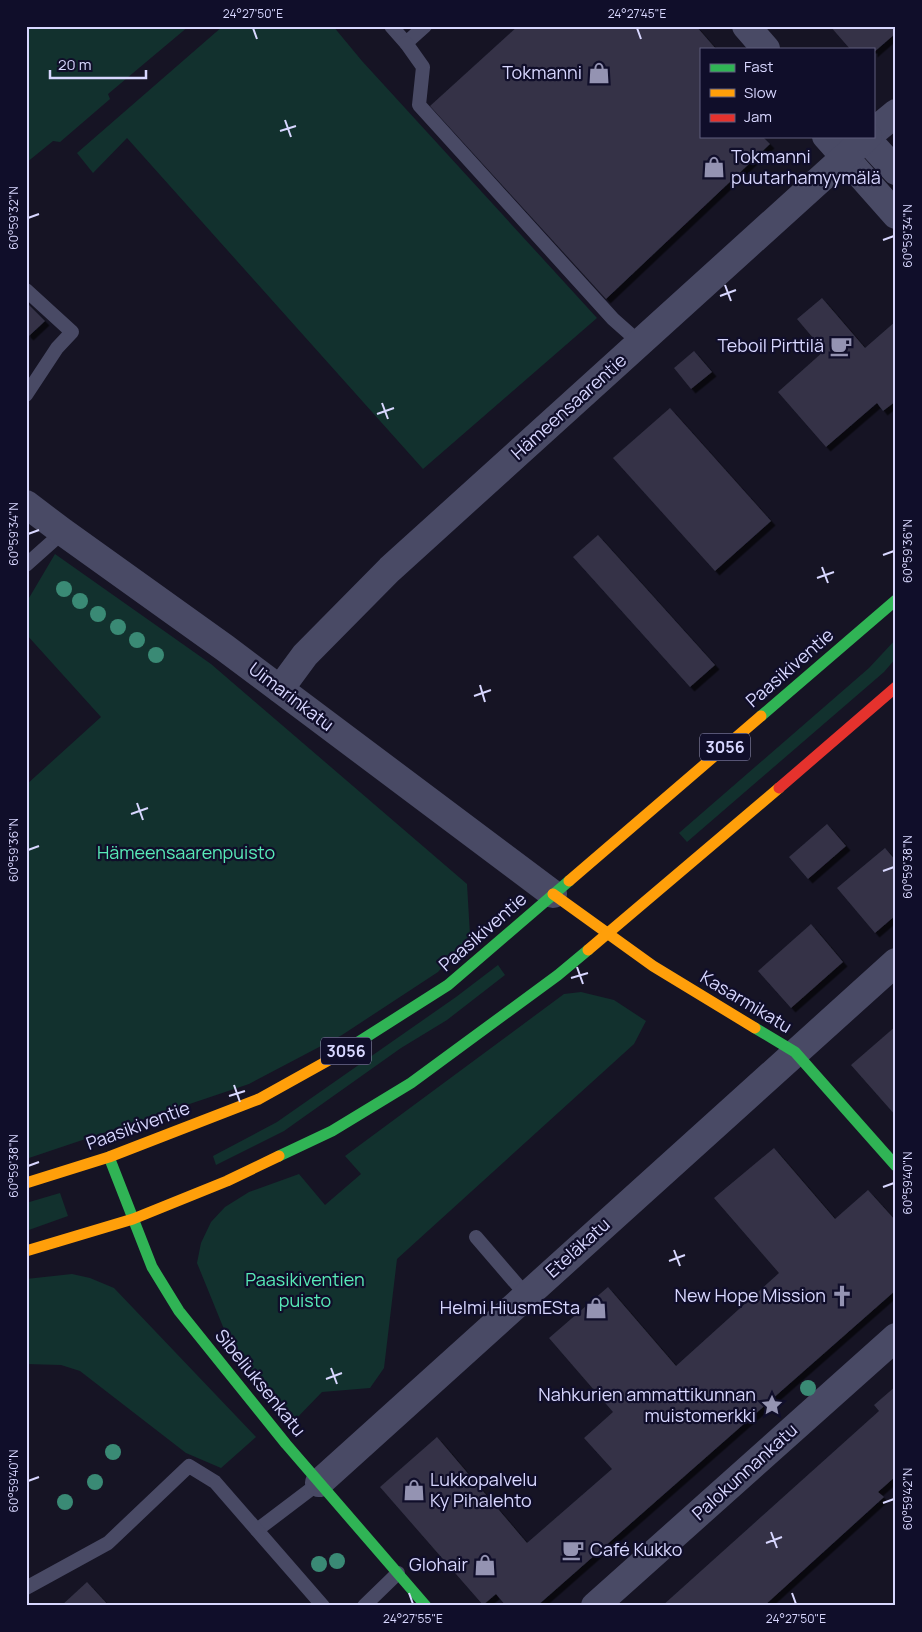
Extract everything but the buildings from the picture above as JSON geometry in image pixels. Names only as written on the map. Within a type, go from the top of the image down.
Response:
[{"type":"main road","name":"Paasikiventie","points":[[26,1183],[109,1157],[259,1099],[351,1048],[448,985],[896,600]]},
{"type":"main road","points":[[26,1251],[133,1219],[227,1181],[332,1131],[411,1083],[558,975],[896,687]]},
{"type":"main road","name":"Kasarmikatu","points":[[553,894],[653,966],[795,1052],[896,1166]]},
{"type":"main road","name":"Sibeliuksenkatu","points":[[109,1157],[152,1267],[179,1311],[286,1444],[426,1606]]},
{"type":"street","name":"Hämeensaarentie","points":[[874,131],[896,113]]},
{"type":"street","points":[[828,138],[896,215]]},
{"type":"street","name":"Hämeensaarentie","points":[[280,689],[305,655],[390,569],[813,188],[843,157],[866,138]]},
{"type":"street","points":[[870,138],[896,171]]},
{"type":"street","name":"Uimarinkatu","points":[[26,504],[62,532],[225,648],[553,894]]},
{"type":"street","name":"Eteläkatu","points":[[319,1482],[896,962]]},
{"type":"street","name":"Palokunnankatu","points":[[595,1606],[896,1337]]},
{"type":"lane","points":[[391,26],[406,43],[422,67],[419,105],[613,319],[640,343]]},
{"type":"lane","points":[[406,43],[425,26]]},
{"type":"lane","points":[[26,290],[72,332],[57,348],[28,390]]},
{"type":"lane","points":[[26,565],[62,532]]},
{"type":"lane","points":[[476,1237],[526,1295]]},
{"type":"lane","points":[[26,1588],[108,1543],[188,1466],[215,1482],[323,1606]]},
{"type":"lane","name":"Eteläkatu","points":[[257,1530],[319,1482]]},
{"type":"lane","points":[[364,1606],[398,1573]]},
{"type":"green space","points":[[26,26],[189,26],[108,94],[110,99],[60,142],[53,141],[26,163]]},
{"type":"green space","points":[[223,26],[333,26],[362,61],[597,318],[423,469],[127,138],[93,173],[77,153]]},
{"type":"green space","name":"Hämeensaarenpuisto","points":[[55,554],[211,664],[467,884],[470,935],[438,972],[342,1035],[249,1084],[26,1159],[26,785],[101,717],[26,634],[26,603]]},
{"type":"green space","points":[[896,639],[896,658],[884,672],[687,842],[679,833],[869,668]]},
{"type":"green space","points":[[498,965],[505,975],[447,1020],[401,1048],[284,1131],[216,1165],[213,1156],[277,1122],[456,997]]},
{"type":"green space","name":"Paasikiventien puisto","points":[[581,992],[614,1000],[646,1021],[634,1044],[397,1259],[384,1368],[370,1388],[322,1392],[292,1423],[228,1339],[197,1263],[201,1243],[211,1222],[225,1207],[249,1192],[299,1174],[325,1205],[361,1174],[345,1156],[564,994]]},
{"type":"green space","points":[[60,1193],[68,1216],[26,1231],[26,1203]]},
{"type":"green space","points":[[72,1274],[90,1278],[114,1288],[256,1437],[221,1468],[186,1453],[80,1371],[61,1365],[26,1364],[26,1279]]},
{"type":"traffic: fast","points":[[761,716],[896,600]]},
{"type":"traffic: fast","points":[[338,1055],[448,985],[569,881]]},
{"type":"traffic: fast","points":[[279,1156],[332,1131],[411,1083],[558,975],[588,950]]},
{"type":"traffic: fast","points":[[755,1028],[795,1052],[896,1166]]},
{"type":"traffic: fast","points":[[109,1157],[152,1267],[179,1311],[286,1444],[426,1606]]},
{"type":"traffic: slow","points":[[569,881],[761,716]]},
{"type":"traffic: slow","points":[[588,950],[779,788]]},
{"type":"traffic: slow","points":[[553,894],[653,966],[755,1028]]},
{"type":"traffic: slow","points":[[26,1183],[109,1157],[259,1099],[338,1055]]},
{"type":"traffic: slow","points":[[26,1251],[133,1219],[227,1181],[279,1156]]},
{"type":"traffic: jam","points":[[779,788],[896,687]]},
{"type":"place","name":"Tokmanni","points":[[599,73]]},
{"type":"place","name":"Tokmanni puutarhamyymälä","points":[[714,167]]},
{"type":"place","name":"Teboil Pirttilä","points":[[841,346]]},
{"type":"place","name":"New Hope Mission","points":[[842,1296]]},
{"type":"place","name":"Helmi HiusmESta","points":[[596,1308]]},
{"type":"place","name":"Nahkurien ammattikunnan muistomerkki","points":[[772,1405]]},
{"type":"place","name":"Lukkopalvelu Ky Pihalehto","points":[[414,1490]]},
{"type":"place","name":"Café Kukko","points":[[573,1550]]},
{"type":"place","name":"Glohair","points":[[485,1565]]}]
